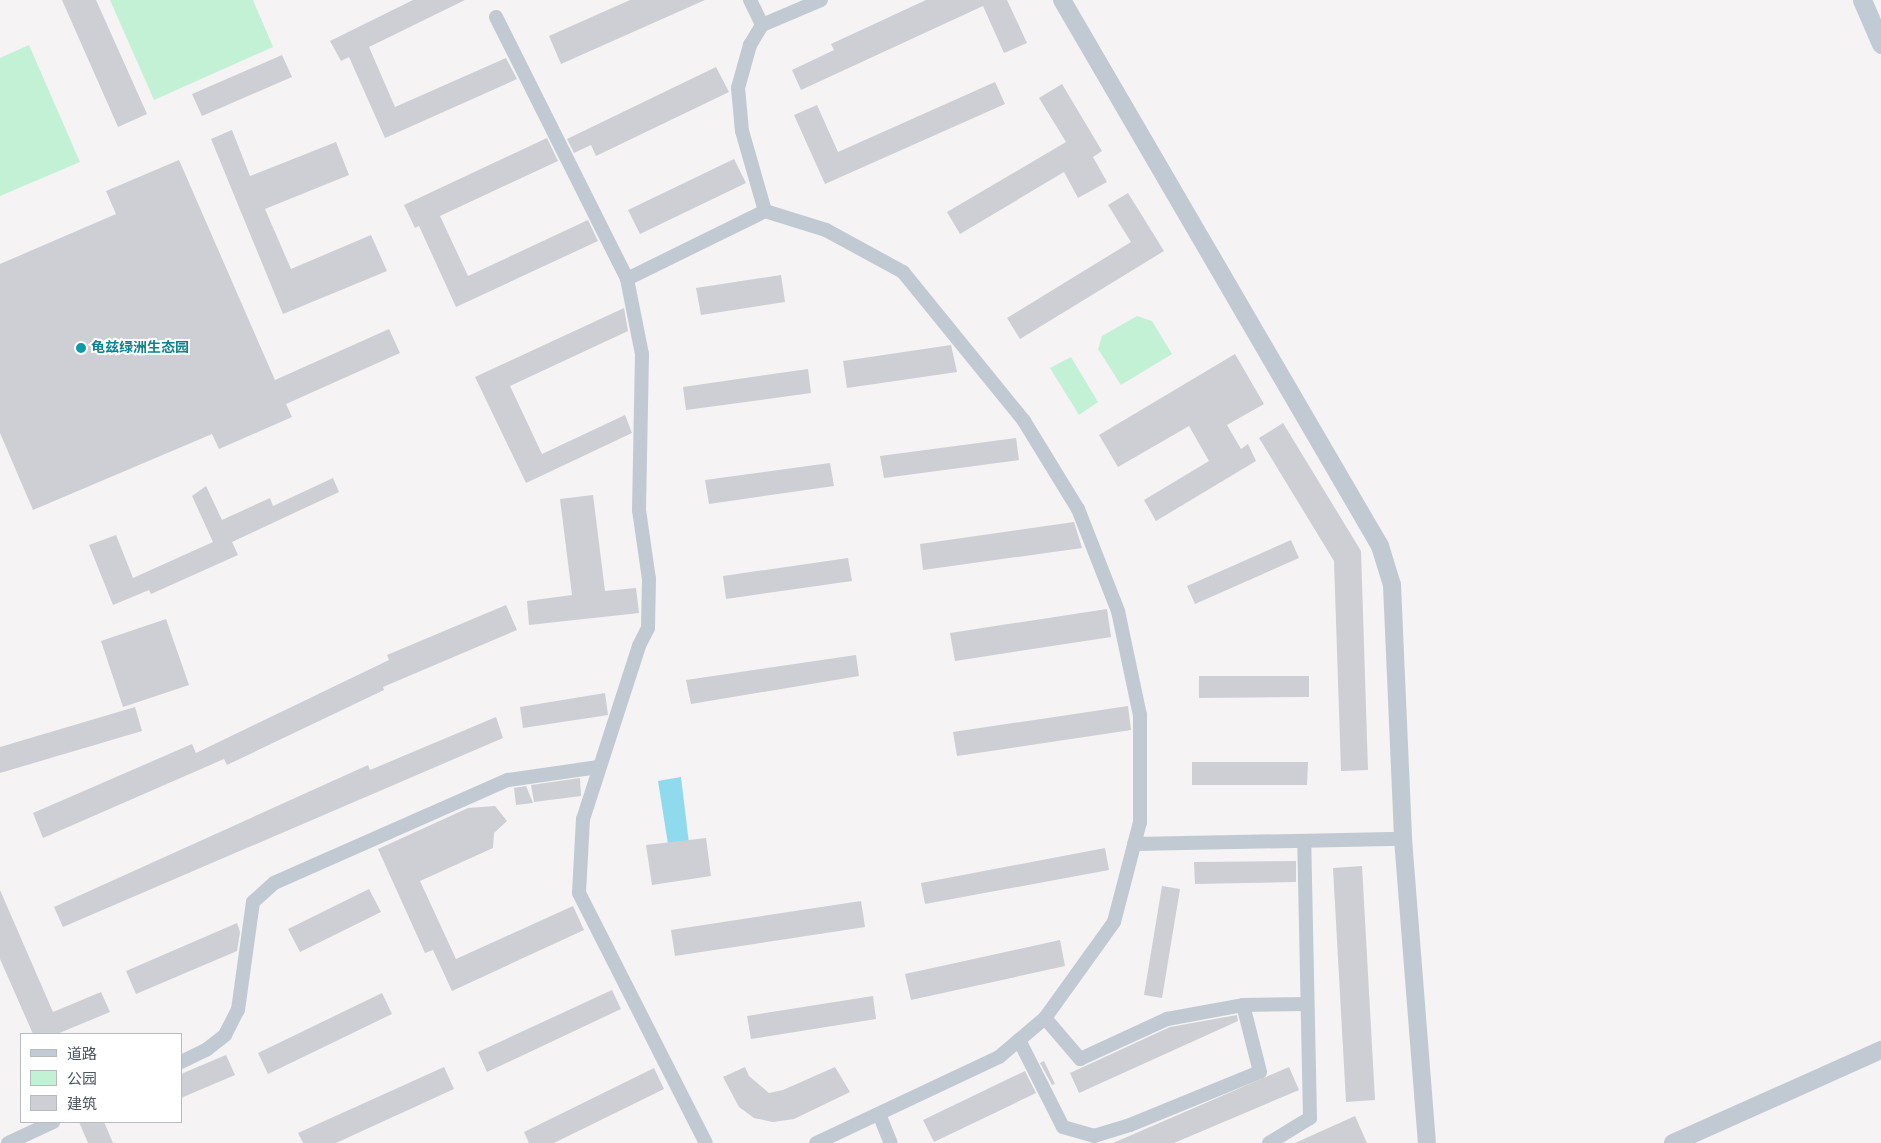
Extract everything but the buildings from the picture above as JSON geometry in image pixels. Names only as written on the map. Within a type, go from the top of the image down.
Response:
[{"type":"main road","points":[[1862,0],[1881,44]]},
{"type":"street","points":[[750,0],[762,25]]},
{"type":"street","points":[[765,211],[742,131],[738,88],[750,45],[762,25],[821,0]]},
{"type":"street","points":[[1062,0],[1380,546],[1392,585],[1403,839],[1427,1143]]},
{"type":"street","points":[[496,17],[627,279],[642,354],[639,510],[649,579],[648,628],[598,767],[583,819],[578,893],[706,1143]]},
{"type":"street","points":[[627,279],[765,211],[826,230],[903,272],[1024,421],[1078,508],[1118,611],[1140,715],[1140,822],[1114,922],[1045,1018],[999,1057],[816,1143]]},
{"type":"street","points":[[182,1062],[206,1050],[225,1035],[238,1010],[253,902],[274,883],[508,780],[598,767]]},
{"type":"street","points":[[1134,844],[1403,839]]},
{"type":"street","points":[[1269,1143],[1310,1118],[1306,1004],[1304,841]]},
{"type":"street","points":[[1045,1018],[1080,1059],[1167,1019],[1243,1005],[1306,1004]]},
{"type":"street","points":[[1019,1040],[1063,1127],[1094,1136],[1130,1125],[1260,1072],[1243,1005]]},
{"type":"street","points":[[1673,1143],[1881,1050]]},
{"type":"street","points":[[879,1114],[891,1143]]},
{"type":"street","points":[[8,1143],[52,1123]]},
{"type":"green space","points":[[110,0],[253,0],[273,47],[154,100]]},
{"type":"green space","points":[[29,45],[80,162],[0,196],[0,58]]},
{"type":"green space","points":[[1137,316],[1152,321],[1172,354],[1121,385],[1098,349],[1102,336]]},
{"type":"green space","points":[[1071,357],[1098,402],[1079,415],[1050,368]]},
{"type":"water","points":[[681,777],[691,860],[671,863],[658,781]]},
{"type":"place","name":"龟兹绿洲生态园","points":[[81,348]]}]
